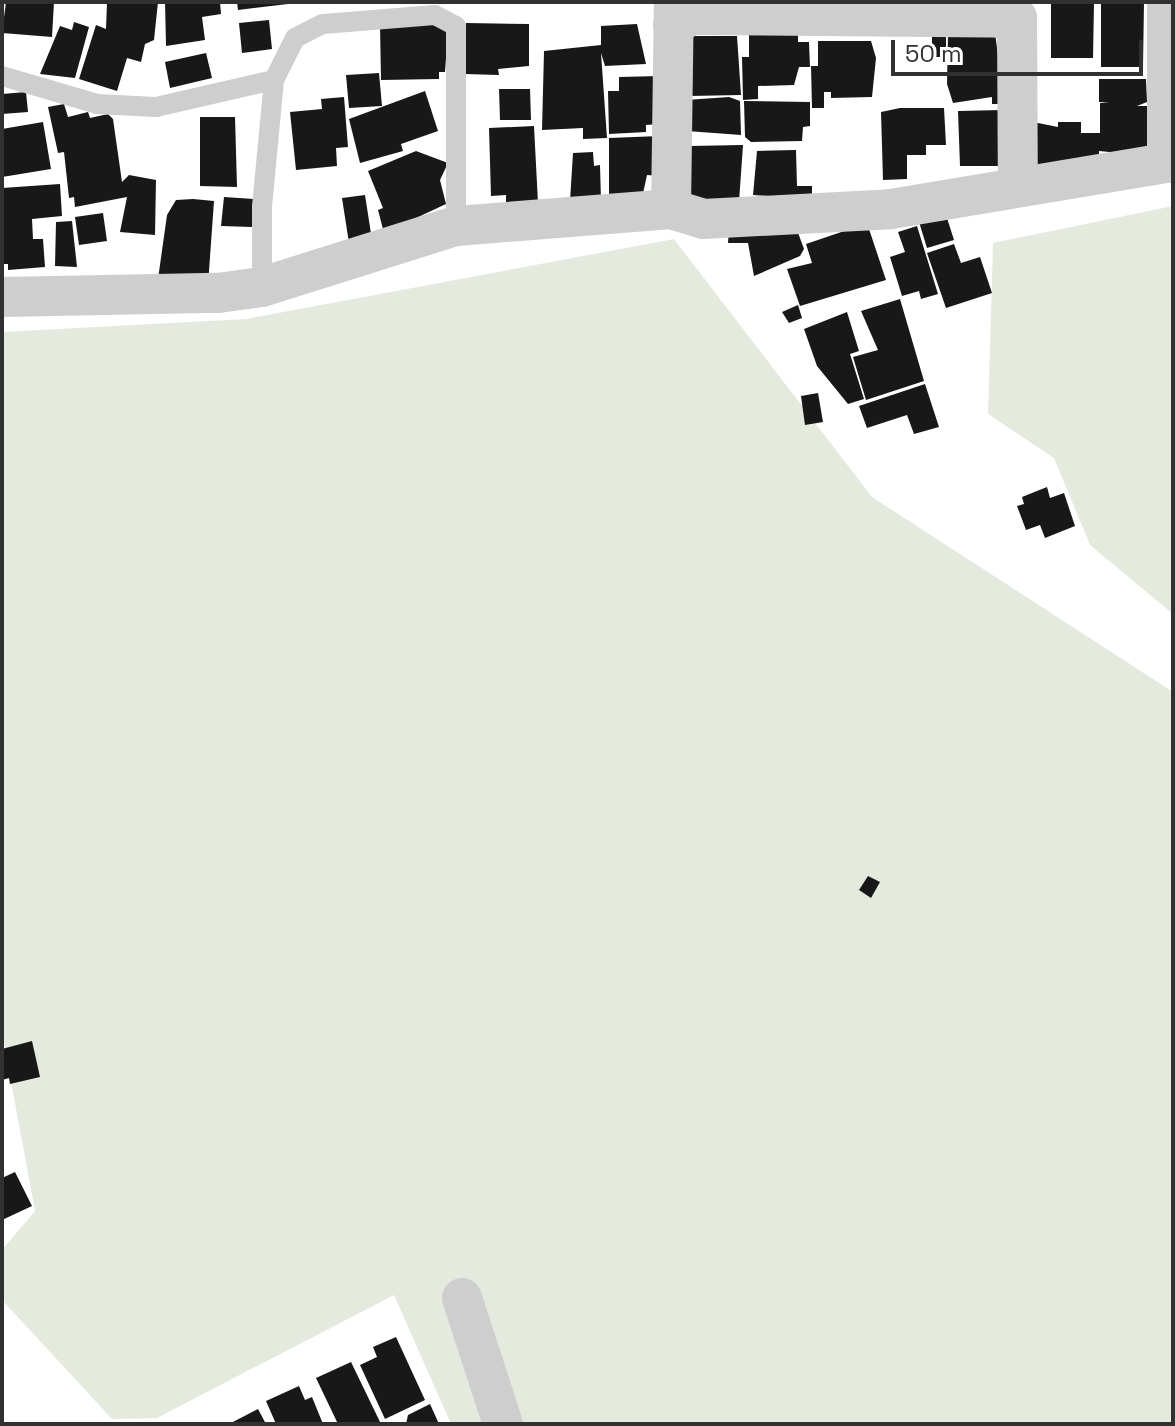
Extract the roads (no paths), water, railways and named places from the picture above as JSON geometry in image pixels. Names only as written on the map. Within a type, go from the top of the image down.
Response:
[{"type":"street","points":[[2,297],[218,293],[262,287],[456,226],[671,209],[703,219],[891,209],[1170,162],[1167,2]]},
{"type":"street","points":[[671,209],[673,14],[1017,18],[1018,187]]},
{"type":"street","points":[[462,1298],[503,1424]]},
{"type":"lane","points":[[262,287],[262,206],[274,80],[295,38],[323,24],[435,15],[456,26],[456,226]]},
{"type":"lane","points":[[2,76],[97,104],[156,107],[274,80]]}]
